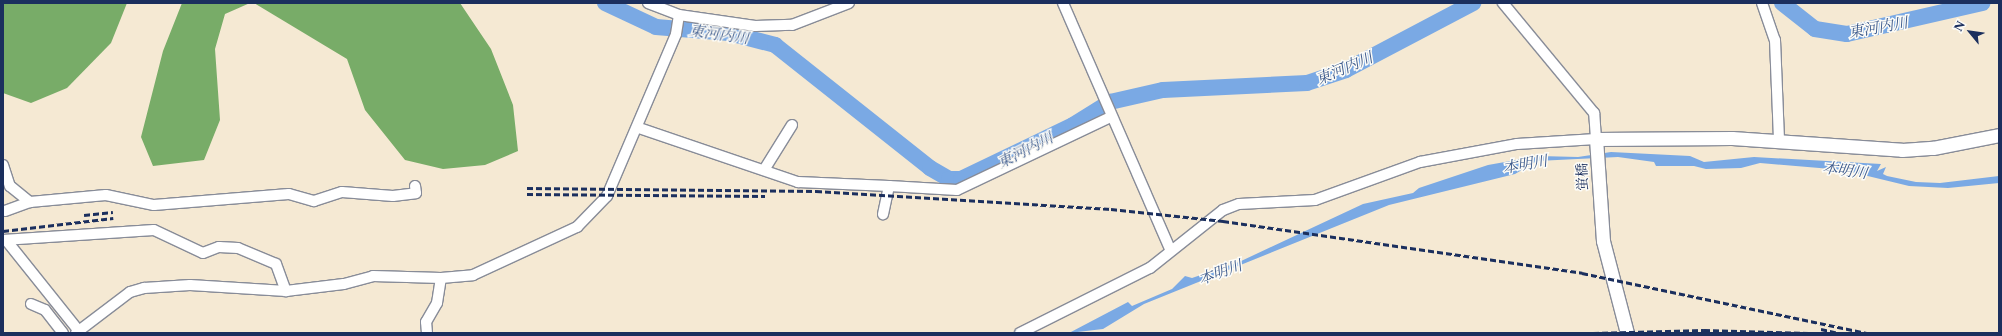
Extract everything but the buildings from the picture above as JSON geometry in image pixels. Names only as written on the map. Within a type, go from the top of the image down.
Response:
[{"type":"street","points":[[648,3],[679,16],[755,26],[792,25],[849,3]]},
{"type":"street","points":[[1063,3],[1109,113],[1170,250]]},
{"type":"street","points":[[1503,3],[1594,113],[1597,143]]},
{"type":"street","points":[[1762,3],[1775,40],[1779,141]]},
{"type":"street","points":[[4,240],[77,332],[130,292],[144,288],[190,285],[286,291],[344,284],[373,276],[440,278],[474,275],[577,227],[607,196],[639,128],[676,34],[679,16]]},
{"type":"street","points":[[639,128],[798,182],[957,190],[1109,113]]},
{"type":"street","points":[[764,170],[792,125]]},
{"type":"street","points":[[1020,333],[1150,268],[1170,250],[1223,210],[1239,204],[1315,200],[1420,162],[1517,144],[1779,141],[1902,150],[1933,148],[1999,135]]},
{"type":"street","name":"蛍橋","points":[[1597,143],[1599,205],[1603,241],[1627,333]]},
{"type":"street","points":[[3,165],[10,186],[30,202]]},
{"type":"street","points":[[5,210],[30,202],[106,195],[154,205],[289,194],[314,201],[342,192],[393,196],[416,193],[415,186]]},
{"type":"street","points":[[883,214],[889,186]]},
{"type":"street","points":[[4,240],[154,230],[203,253],[219,247],[238,248],[276,264],[286,291]]},
{"type":"street","points":[[427,333],[426,322],[437,304],[440,278]]},
{"type":"street","points":[[31,304],[45,310],[63,333]]},
{"type":"green space","points":[[3,3],[127,3],[111,43],[67,88],[31,103],[3,93]]},
{"type":"green space","points":[[182,3],[250,3],[225,14],[215,49],[220,120],[204,160],[153,166],[141,137],[163,51]]},
{"type":"green space","points":[[254,3],[460,3],[491,49],[513,105],[518,151],[485,165],[443,169],[405,160],[365,110],[347,59]]},
{"type":"water","name":"本明川","points":[[1611,152],[1690,156],[1704,162],[1754,157],[1881,164],[1877,171],[1886,167],[1883,174],[1887,176],[1916,182],[1940,183],[1999,176],[1999,183],[1948,188],[1909,186],[1843,170],[1760,163],[1741,168],[1706,169],[1694,166],[1656,166],[1654,162],[1618,157],[1537,161],[1515,174],[1389,205],[1144,304],[1103,329],[1069,333],[1128,302],[1132,306],[1172,289],[1185,276],[1192,278],[1239,262],[1363,204],[1413,193],[1419,188],[1488,165],[1539,156],[1578,157]]},
{"type":"waterway","name":"東河内川","points":[[605,3],[656,27],[729,33],[775,45],[930,168],[949,179],[961,179],[1073,125],[1110,102],[1163,90],[1307,83],[1346,70],[1473,3]]},
{"type":"waterway","name":"東河内川","points":[[1782,3],[1815,29],[1847,34],[1982,3]]},
{"type":"railway","points":[[527,188],[816,191],[1111,209],[1223,221],[1582,273],[1867,333]]},
{"type":"railway","points":[[527,194],[765,196]]},
{"type":"railway","points":[[84,215],[113,212]]},
{"type":"railway","points":[[3,231],[113,218]]},
{"type":"railway","points":[[1821,329],[1839,333]]},
{"type":"railway","points":[[1593,333],[1704,330],[1809,333]]}]
